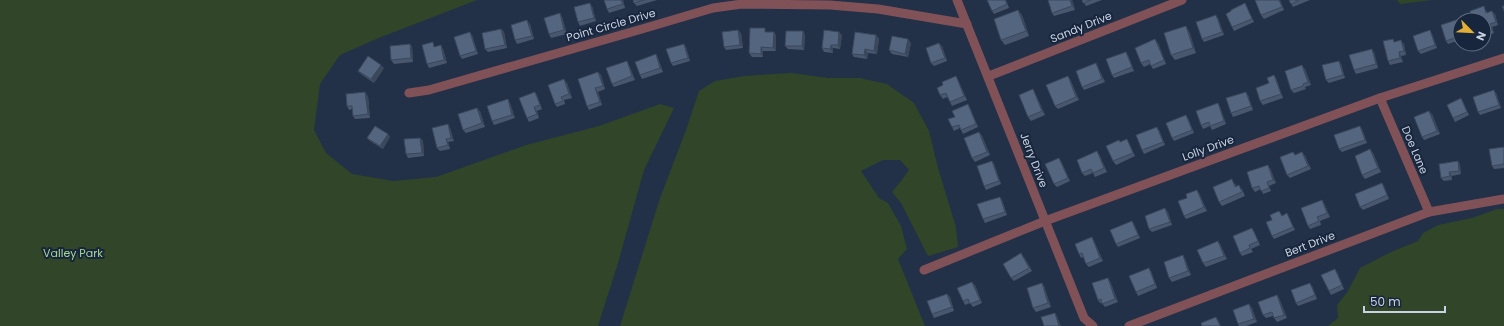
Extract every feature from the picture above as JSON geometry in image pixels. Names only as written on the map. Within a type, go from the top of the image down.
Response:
[{"type":"street","name":"Jerry Drive","points":[[957,0],[989,76],[1084,318],[1093,326]]},
{"type":"street","name":"Sandy Drive","points":[[989,76],[1182,0]]},
{"type":"street","name":"Point Circle Drive","points":[[408,93],[437,87],[713,8],[742,4],[830,5],[864,8],[967,24]]},
{"type":"street","name":"Lolly Drive","points":[[924,270],[1045,221],[1380,98],[1504,58]]},
{"type":"street","name":"Doe Lane","points":[[1380,98],[1429,212]]},
{"type":"street","name":"Bert Drive","points":[[1128,326],[1429,212],[1504,199]]},
{"type":"green space","name":"Valley Park","points":[[0,0],[477,0],[376,39],[340,55],[320,84],[314,130],[326,153],[352,174],[393,181],[436,177],[526,145],[599,126],[660,104],[674,108],[644,170],[618,263],[598,326],[0,326]]},
{"type":"green space","points":[[1397,0],[1432,0],[1400,4]]},
{"type":"green space","points":[[791,73],[829,78],[860,78],[887,84],[914,103],[929,131],[938,168],[956,227],[958,247],[928,256],[901,203],[892,192],[909,170],[900,160],[883,160],[861,171],[879,198],[888,203],[901,226],[907,249],[898,259],[925,326],[620,326],[660,198],[699,91],[715,81],[744,76]]},
{"type":"green space","points":[[1497,209],[1504,209],[1504,326],[1328,326],[1338,318],[1337,305],[1348,291],[1360,268],[1391,252],[1418,241],[1423,233],[1438,225],[1472,218]]},
{"type":"building","points":[[604,0],[621,0],[623,4],[607,9]]},
{"type":"building","points":[[633,0],[644,0],[634,3]]},
{"type":"building","points":[[987,0],[1005,0],[1007,4],[992,11]]},
{"type":"building","points":[[1048,0],[1070,0],[1072,6],[1052,13]]},
{"type":"building","points":[[1082,0],[1091,0],[1083,3]]},
{"type":"building","points":[[1255,0],[1279,0],[1282,7],[1261,15]]},
{"type":"building","points":[[1289,0],[1299,0],[1291,4]]},
{"type":"building","points":[[590,3],[594,18],[578,22],[574,7]]},
{"type":"building","points":[[1245,3],[1252,19],[1232,27],[1226,14]]},
{"type":"building","points":[[1484,6],[1486,12],[1470,12]]},
{"type":"building","points":[[1018,10],[1026,31],[1001,40],[994,19]]},
{"type":"building","points":[[1492,11],[1496,22],[1492,23],[1492,12],[1489,12]]},
{"type":"building","points":[[560,13],[564,30],[549,34],[544,18]]},
{"type":"building","points":[[1216,15],[1222,32],[1202,39],[1196,22]]},
{"type":"building","points":[[527,20],[532,36],[515,40],[511,25]]},
{"type":"building","points":[[1452,21],[1452,39],[1446,41],[1441,25]]},
{"type":"building","points":[[1186,26],[1193,48],[1171,55],[1164,33]]},
{"type":"building","points":[[750,28],[765,28],[765,32],[774,32],[773,48],[761,47],[761,54],[749,53]]},
{"type":"building","points":[[501,29],[505,45],[485,49],[482,33]]},
{"type":"building","points":[[738,30],[740,45],[724,47],[722,32]]},
{"type":"building","points":[[824,30],[839,32],[838,45],[831,45],[830,49],[822,48]]},
{"type":"building","points":[[1430,30],[1435,45],[1418,51],[1413,36]]},
{"type":"building","points":[[786,31],[803,31],[802,46],[785,46]]},
{"type":"building","points":[[470,32],[476,51],[460,56],[454,37]]},
{"type":"building","points":[[855,32],[876,35],[874,51],[865,49],[864,55],[852,54]]},
{"type":"building","points":[[892,36],[908,39],[905,54],[889,50]]},
{"type":"building","points":[[1155,39],[1164,60],[1151,66],[1149,60],[1141,63],[1135,48]]},
{"type":"building","points":[[1393,39],[1394,42],[1401,40],[1404,51],[1399,52],[1400,58],[1388,61],[1383,41]]},
{"type":"building","points":[[433,42],[434,47],[441,45],[444,60],[427,64],[422,45]]},
{"type":"building","points":[[939,43],[945,58],[931,63],[926,48]]},
{"type":"building","points":[[410,44],[411,58],[391,60],[390,46]]},
{"type":"building","points":[[684,44],[688,58],[671,63],[666,49]]},
{"type":"building","points":[[1372,49],[1376,64],[1354,70],[1349,55]]},
{"type":"building","points":[[1126,52],[1132,67],[1112,75],[1106,59]]},
{"type":"building","points":[[656,54],[660,68],[640,75],[635,62]]},
{"type":"building","points":[[368,56],[381,65],[371,79],[358,71]]},
{"type":"building","points":[[627,61],[632,76],[612,84],[606,68]]},
{"type":"building","points":[[1339,61],[1343,75],[1326,80],[1322,65]]},
{"type":"building","points":[[1096,63],[1102,79],[1082,87],[1076,71]]},
{"type":"building","points":[[1302,65],[1308,82],[1303,84],[1303,86],[1291,90],[1285,71]]},
{"type":"building","points":[[598,72],[603,86],[595,88],[600,102],[587,106],[578,79]]},
{"type":"building","points":[[1274,75],[1281,94],[1260,101],[1256,88],[1269,83],[1267,78]]},
{"type":"building","points":[[956,76],[964,96],[950,102],[946,93],[940,95],[937,88],[943,85],[942,82]]},
{"type":"building","points":[[1068,76],[1076,97],[1055,106],[1046,85]]},
{"type":"building","points":[[564,79],[569,94],[561,97],[563,101],[555,104],[548,85]]},
{"type":"building","points":[[1033,89],[1042,111],[1028,117],[1019,95]]},
{"type":"building","points":[[1494,90],[1499,105],[1478,112],[1473,97]]},
{"type":"building","points":[[365,92],[368,114],[353,116],[352,106],[347,106],[346,94]]},
{"type":"building","points":[[535,92],[540,105],[534,107],[537,114],[527,118],[519,98]]},
{"type":"building","points":[[1246,92],[1251,106],[1231,113],[1226,98]]},
{"type":"building","points":[[1461,98],[1467,112],[1453,118],[1447,105]]},
{"type":"building","points":[[508,99],[512,115],[492,121],[487,106]]},
{"type":"building","points":[[1218,103],[1224,121],[1210,126],[1209,122],[1201,125],[1196,111]]},
{"type":"building","points":[[968,104],[976,124],[961,130],[959,125],[952,127],[948,119],[955,117],[952,111]]},
{"type":"building","points":[[477,108],[482,123],[463,130],[458,114]]},
{"type":"building","points":[[1429,111],[1437,131],[1422,137],[1414,117]]},
{"type":"building","points":[[1186,115],[1192,130],[1172,138],[1166,123]]},
{"type":"building","points":[[448,124],[451,138],[446,139],[448,145],[437,148],[432,128]]},
{"type":"building","points":[[375,126],[388,134],[380,146],[367,138]]},
{"type":"building","points":[[1360,126],[1365,140],[1339,149],[1334,135]]},
{"type":"building","points":[[1157,127],[1163,142],[1142,150],[1136,135]]},
{"type":"building","points":[[979,132],[987,152],[972,158],[964,138]]},
{"type":"building","points":[[420,138],[422,153],[406,154],[404,139]]},
{"type":"building","points":[[1127,139],[1133,153],[1113,161],[1106,146],[1119,140],[1120,142]]},
{"type":"building","points":[[1504,147],[1504,164],[1492,166],[1489,149]]},
{"type":"building","points":[[1370,149],[1378,168],[1362,175],[1355,156]]},
{"type":"building","points":[[1097,151],[1104,168],[1093,173],[1091,169],[1082,173],[1077,160]]},
{"type":"building","points":[[1293,152],[1295,155],[1302,152],[1308,166],[1287,175],[1280,157]]},
{"type":"building","points":[[1059,158],[1068,178],[1054,184],[1045,164]]},
{"type":"building","points":[[992,161],[999,181],[984,186],[977,166]]},
{"type":"building","points":[[1458,161],[1459,171],[1449,172],[1450,176],[1441,178],[1439,164]]},
{"type":"building","points":[[1268,165],[1273,180],[1267,182],[1269,188],[1261,191],[1259,186],[1252,188],[1247,172]]},
{"type":"building","points":[[1232,179],[1235,187],[1239,185],[1242,192],[1219,202],[1213,187]]},
{"type":"building","points":[[1382,183],[1387,195],[1360,207],[1355,194]]},
{"type":"building","points":[[1197,190],[1204,207],[1184,216],[1178,201],[1187,198],[1186,194]]},
{"type":"building","points":[[1000,197],[1005,212],[983,219],[977,204]]},
{"type":"building","points":[[1322,200],[1327,213],[1317,217],[1319,221],[1308,226],[1301,208]]},
{"type":"building","points":[[1165,208],[1170,222],[1149,229],[1145,216]]},
{"type":"building","points":[[1279,211],[1282,216],[1287,213],[1293,227],[1272,236],[1266,222],[1272,220],[1270,215]]},
{"type":"building","points":[[1132,221],[1138,235],[1116,244],[1110,230]]},
{"type":"building","points":[[1252,228],[1258,241],[1249,245],[1250,248],[1240,253],[1233,236]]},
{"type":"building","points":[[1092,237],[1100,258],[1086,264],[1082,253],[1079,254],[1075,244]]},
{"type":"building","points":[[1218,241],[1224,256],[1203,263],[1197,250]]},
{"type":"building","points":[[1021,253],[1029,268],[1011,278],[1003,264]]},
{"type":"building","points":[[1183,255],[1188,271],[1169,278],[1164,262]]},
{"type":"building","points":[[1149,268],[1155,284],[1136,292],[1129,276]]},
{"type":"building","points":[[1335,269],[1342,285],[1329,291],[1321,275]]},
{"type":"building","points":[[1108,278],[1115,299],[1102,304],[1101,299],[1098,300],[1092,283]]},
{"type":"building","points":[[972,282],[980,300],[970,304],[968,299],[963,301],[957,288]]},
{"type":"building","points":[[1042,283],[1048,303],[1033,308],[1027,288]]},
{"type":"building","points":[[1310,283],[1315,295],[1296,303],[1291,290]]},
{"type":"building","points":[[947,294],[952,307],[932,314],[927,301]]},
{"type":"building","points":[[1277,295],[1284,315],[1274,318],[1272,312],[1263,315],[1258,302]]},
{"type":"building","points":[[1249,304],[1254,319],[1238,324],[1233,310]]},
{"type":"building","points":[[1055,313],[1059,326],[1044,326],[1041,317]]},
{"type":"building","points":[[1216,317],[1220,326],[1202,326],[1201,323]]}]
